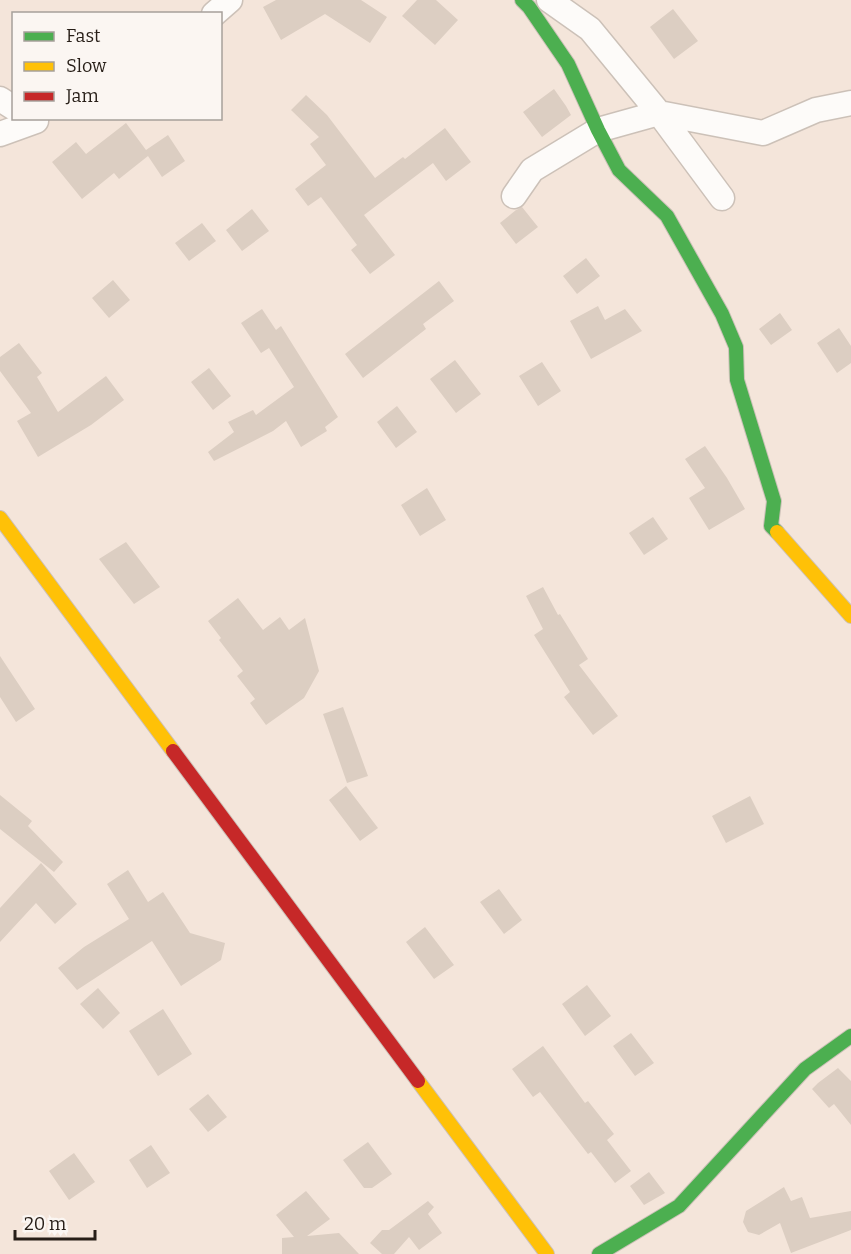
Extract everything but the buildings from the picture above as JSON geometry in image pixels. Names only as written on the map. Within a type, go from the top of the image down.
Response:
[{"type":"street","points":[[216,12],[230,0]]},
{"type":"street","points":[[537,2],[590,29],[659,112],[723,198]]},
{"type":"street","points":[[537,2],[619,170],[667,216],[722,314],[736,347],[737,380],[774,501],[771,526],[851,616]]},
{"type":"street","points":[[514,196],[532,170],[598,130],[659,112],[763,133],[816,111],[851,103]]},
{"type":"street","points":[[0,134],[35,120]]},
{"type":"street","points":[[0,518],[547,1254]]},
{"type":"street","points":[[599,1254],[679,1206],[805,1069],[851,1036]]},
{"type":"traffic: fast","points":[[522,0],[568,64],[619,170],[667,216],[722,314],[736,347],[737,380],[774,501],[771,526],[777,532]]},
{"type":"traffic: fast","points":[[599,1254],[679,1206],[805,1069],[851,1036]]},
{"type":"traffic: slow","points":[[0,518],[173,751]]},
{"type":"traffic: slow","points":[[777,532],[851,616]]},
{"type":"traffic: slow","points":[[418,1081],[547,1254]]},
{"type":"traffic: jam","points":[[173,751],[418,1081]]}]
